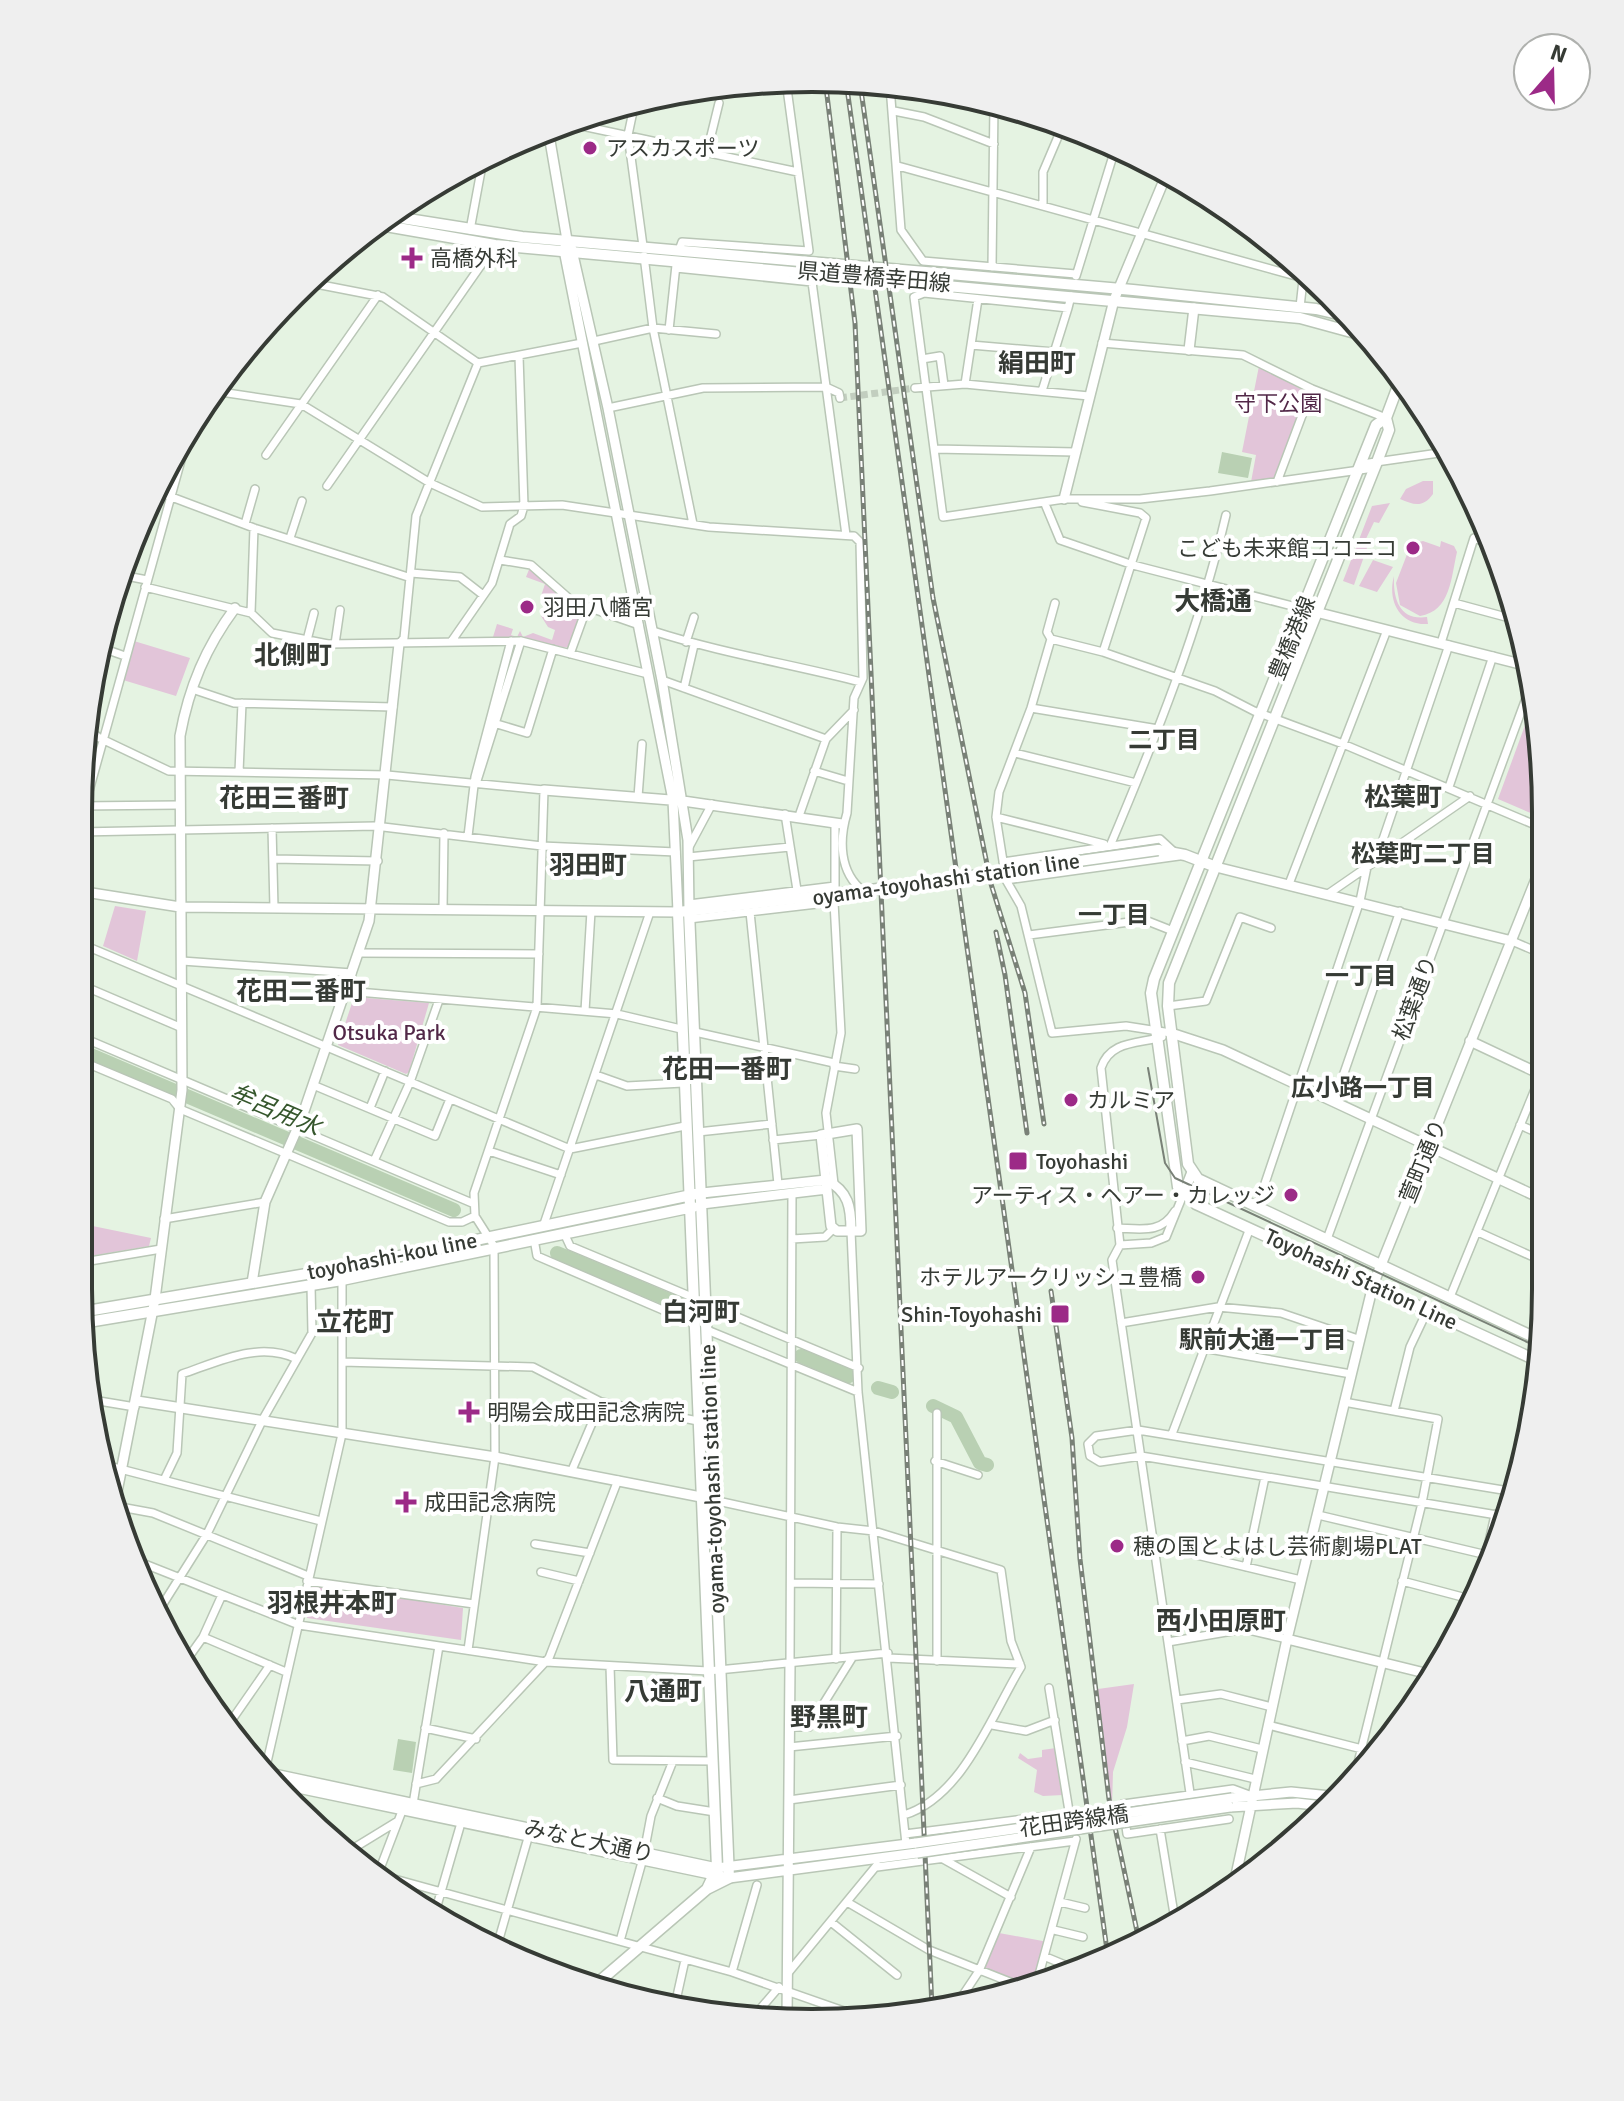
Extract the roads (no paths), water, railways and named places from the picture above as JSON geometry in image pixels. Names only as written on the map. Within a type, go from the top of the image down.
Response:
[{"type":"main road","name":"県道豊橋幸田線","points":[[404,219],[568,247]]},
{"type":"main road","name":"県道豊橋幸田線","points":[[393,227],[495,245],[644,251],[677,259],[1074,285],[1194,308],[1316,320],[1346,330]]},
{"type":"main road","name":"県道豊橋幸田線","points":[[1116,295],[1300,307],[1330,313]]},
{"type":"main road","name":"豊橋港線","points":[[1216,867],[1389,430],[1386,418],[1395,391]]},
{"type":"main road","name":"豊橋港線","points":[[1202,861],[1376,425],[1386,418]]},
{"type":"main road","name":"oyama-toyohashi station line","points":[[686,912],[1158,850],[1173,851],[1216,867]]},
{"type":"main road","points":[[1183,1195],[1178,1187],[1152,987],[1202,861]]},
{"type":"main road","points":[[1192,1172],[1188,1164],[1171,1033],[1169,983],[1216,867]]},
{"type":"main road","name":"oyama-toyohashi station line","points":[[686,912],[681,1029],[683,1083],[698,1421],[709,1499]]},
{"type":"main road","name":"oyama-toyohashi station line","points":[[686,912],[695,1032],[707,1328],[709,1499],[722,1872]]},
{"type":"main road","name":"Toyohashi Station Line","points":[[1192,1172],[1198,1179],[1530,1335]]},
{"type":"main road","name":"toyohashi-kou line","points":[[93,1321],[342,1280],[491,1242],[544,1224],[689,1195],[702,1198]]},
{"type":"main road","name":"Toyohashi Station Line","points":[[1183,1195],[1528,1356]]},
{"type":"main road","name":"toyohashi-kou line","points":[[93,1310],[491,1242],[534,1239],[690,1208],[702,1198]]},
{"type":"main road","name":"oyama-toyohashi station line","points":[[714,1671],[715,1812],[722,1872]]},
{"type":"main road","points":[[604,1978],[707,1889],[722,1872]]},
{"type":"street","points":[[669,330],[677,259],[682,242],[809,251],[788,93]]},
{"type":"street","points":[[892,97],[901,230],[923,261],[992,267],[1074,285]]},
{"type":"street","points":[[707,152],[719,103]]},
{"type":"street","points":[[894,111],[924,117],[994,144]]},
{"type":"street","points":[[632,116],[628,135],[653,328],[693,524]]},
{"type":"street","points":[[992,267],[994,116]]},
{"type":"street","points":[[590,127],[798,172]]},
{"type":"street","points":[[1043,206],[1043,172],[1058,136]]},
{"type":"street","points":[[550,142],[582,343],[614,512],[688,852],[686,912]]},
{"type":"street","points":[[1042,391],[1112,158]]},
{"type":"street","points":[[898,166],[1092,221],[1285,269]]},
{"type":"street","points":[[470,230],[478,174]]},
{"type":"street","points":[[1064,499],[1116,295],[1163,183]]},
{"type":"street","points":[[327,486],[495,245]]},
{"type":"street","points":[[568,247],[594,341],[662,680],[678,800],[676,852],[686,912]]},
{"type":"street","points":[[677,259],[812,282],[846,535]]},
{"type":"street","points":[[322,285],[378,295],[478,363],[582,343]]},
{"type":"street","points":[[1300,307],[1303,286]]},
{"type":"street","points":[[1068,308],[924,293],[914,297],[943,517],[1064,499],[1145,516],[1133,565],[1103,652]]},
{"type":"street","points":[[266,455],[378,295]]},
{"type":"street","points":[[965,384],[978,299]]},
{"type":"street","points":[[1189,350],[1194,308]]},
{"type":"street","points":[[594,341],[653,328],[716,334]]},
{"type":"street","points":[[1102,343],[1243,355],[1312,389],[1386,418]]},
{"type":"street","points":[[971,345],[1054,352]]},
{"type":"street","points":[[451,642],[483,595],[500,560],[510,524],[521,516],[524,506],[519,356]]},
{"type":"street","points":[[922,359],[940,356],[944,385]]},
{"type":"street","points":[[252,1283],[265,1202],[313,1085],[372,909],[399,644],[404,638],[416,516],[478,363]]},
{"type":"street","points":[[915,388],[965,384],[1089,396]]},
{"type":"street","points":[[608,408],[703,388],[826,387],[839,393],[840,398]]},
{"type":"street","points":[[1277,482],[1312,389]]},
{"type":"street","points":[[227,393],[301,404],[430,483],[482,507],[562,505],[693,524],[846,535],[860,542],[861,682],[854,698],[847,813],[839,824],[835,886],[797,890],[686,912]]},
{"type":"street","points":[[935,449],[1075,452]]},
{"type":"street","points":[[1080,501],[1140,499],[1277,482],[1437,454]]},
{"type":"street","points":[[95,759],[179,469]]},
{"type":"street","points":[[245,524],[255,489]]},
{"type":"street","points":[[166,493],[254,528],[410,575],[460,577],[483,595]]},
{"type":"street","points":[[290,538],[302,501]]},
{"type":"street","points":[[1045,504],[1060,540],[1133,565],[1516,662]]},
{"type":"street","points":[[1110,846],[1179,678],[1209,586],[1226,515]]},
{"type":"street","points":[[251,613],[254,528]]},
{"type":"street","points":[[1376,860],[1445,644],[1474,538],[1478,540]]},
{"type":"street","points":[[500,560],[531,565],[573,602],[639,625]]},
{"type":"street","points":[[131,579],[251,613],[272,633],[307,640],[335,644],[521,641],[648,674]]},
{"type":"street","points":[[1055,603],[1047,632],[1051,639],[1031,708],[999,792],[996,817],[1006,880],[1021,906],[1052,1033],[1126,1026],[1157,1035]]},
{"type":"street","points":[[1454,603],[1504,617]]},
{"type":"street","points":[[570,654],[587,607]]},
{"type":"street","points":[[120,1485],[155,1299],[182,1085],[180,736],[206,651],[235,608]]},
{"type":"street","points":[[335,644],[340,610]]},
{"type":"street","points":[[307,640],[314,613]]},
{"type":"street","points":[[684,688],[694,617]]},
{"type":"street","points":[[1289,884],[1387,630]]},
{"type":"street","points":[[653,631],[690,644],[752,659],[781,661],[861,682]]},
{"type":"street","points":[[1051,639],[1103,652],[1179,678],[1532,823]]},
{"type":"street","points":[[468,836],[476,784],[511,641]]},
{"type":"street","points":[[476,784],[521,641]]},
{"type":"street","points":[[497,724],[527,733],[553,649]]},
{"type":"street","points":[[111,651],[125,656]]},
{"type":"street","points":[[1449,787],[1493,656]]},
{"type":"street","points":[[662,680],[826,739]]},
{"type":"street","points":[[192,689],[242,703],[393,707]]},
{"type":"street","points":[[239,772],[242,703]]},
{"type":"street","name":"松葉通り","points":[[1327,1239],[1524,705]]},
{"type":"street","points":[[1031,708],[1158,729]]},
{"type":"street","points":[[799,816],[826,739],[854,710]]},
{"type":"street","points":[[96,736],[169,771],[387,775],[678,800],[839,824]]},
{"type":"street","points":[[96,741],[100,738]]},
{"type":"street","points":[[638,797],[642,744]]},
{"type":"street","points":[[1015,753],[1136,783]]},
{"type":"street","points":[[814,771],[848,781]]},
{"type":"street","points":[[468,1650],[495,1457],[491,1242],[475,1216],[472,1203],[537,1007],[544,790]]},
{"type":"street","points":[[1328,894],[1470,796]]},
{"type":"street","points":[[688,852],[712,804]]},
{"type":"street","points":[[92,806],[179,805]]},
{"type":"street","points":[[785,814],[797,890]]},
{"type":"street","points":[[996,817],[1110,846]]},
{"type":"street","points":[[839,824],[846,872],[863,891]]},
{"type":"street","points":[[92,830],[382,826],[542,846],[676,852]]},
{"type":"street","points":[[272,828],[274,908]]},
{"type":"street","points":[[443,909],[444,833]]},
{"type":"street","points":[[1003,862],[1160,839],[1173,851]]},
{"type":"street","points":[[688,852],[790,847]]},
{"type":"street","points":[[1006,880],[1185,855]]},
{"type":"street","points":[[273,859],[378,861]]},
{"type":"street","points":[[1216,867],[1443,921],[1532,950]]},
{"type":"street","points":[[1257,1207],[1360,901],[1367,867]]},
{"type":"street","name":"萱町通り","points":[[1237,1869],[1287,1639],[1373,1285],[1532,890]]},
{"type":"street","points":[[92,893],[180,907],[750,912],[834,902],[841,1033],[825,1134],[833,1229],[825,1237],[792,1239]]},
{"type":"street","points":[[585,1011],[591,911]]},
{"type":"street","points":[[1334,1102],[1400,911]]},
{"type":"street","points":[[544,1224],[650,912]]},
{"type":"street","points":[[750,912],[778,1184]]},
{"type":"street","points":[[1168,1006],[1206,1001],[1240,917],[1271,928]]},
{"type":"street","points":[[1029,935],[1145,920],[1173,931]]},
{"type":"street","points":[[92,949],[570,1149],[685,1126]]},
{"type":"street","points":[[358,953],[539,954]]},
{"type":"street","points":[[182,961],[352,973]]},
{"type":"street","points":[[92,990],[182,1028]]},
{"type":"street","points":[[346,991],[617,1014],[681,1029]]},
{"type":"street","points":[[374,1161],[410,1082],[439,1000]]},
{"type":"street","points":[[695,1032],[855,1069]]},
{"type":"street","points":[[1190,1793],[1112,1260],[1120,1245],[1101,1068],[1104,1058],[1118,1047],[1157,1035],[1171,1033],[1201,1041],[1532,1194]]},
{"type":"street","points":[[1470,1041],[1532,1072]]},
{"type":"street","points":[[92,1042],[449,1222],[462,1222],[475,1216]]},
{"type":"street","points":[[92,1065],[180,1105],[291,1141],[374,1161],[472,1203]]},
{"type":"street","points":[[370,1108],[385,1071]]},
{"type":"street","points":[[596,1075],[627,1086],[683,1083]]},
{"type":"street","points":[[313,1085],[435,1136],[450,1099]]},
{"type":"street","points":[[1450,1297],[1532,1096]]},
{"type":"street","points":[[698,1132],[772,1124]]},
{"type":"street","points":[[1520,1125],[1532,1130]]},
{"type":"street","points":[[773,1140],[857,1129],[861,1231],[833,1229]]},
{"type":"street","points":[[489,1151],[561,1175]]},
{"type":"street","points":[[1120,1245],[1151,1243],[1166,1237],[1192,1172]]},
{"type":"street","points":[[702,1198],[778,1184],[831,1188],[851,1206],[858,1392],[904,1815],[911,1844],[1071,1812],[1049,1688]]},
{"type":"street","points":[[702,1198],[831,1188]]},
{"type":"street","points":[[785,2008],[783,1989],[788,1973],[792,1193]]},
{"type":"street","points":[[1117,1228],[1160,1228],[1173,1215],[1183,1195]]},
{"type":"street","points":[[164,1219],[265,1202]]},
{"type":"street","points":[[1172,1434],[1250,1228]]},
{"type":"street","points":[[1478,1232],[1532,1256]]},
{"type":"street","points":[[564,1233],[570,1246],[692,1301]]},
{"type":"street","points":[[534,1239],[537,1256],[693,1322]]},
{"type":"street","points":[[92,1261],[161,1249]]},
{"type":"street","points":[[268,1760],[342,1434],[342,1280]]},
{"type":"street","points":[[164,1603],[207,1534],[263,1419],[312,1333],[311,1285]]},
{"type":"street","points":[[1121,1323],[1218,1307],[1281,1313],[1358,1339]]},
{"type":"street","points":[[706,1308],[859,1368]]},
{"type":"street","points":[[1394,1411],[1410,1347],[1428,1309]]},
{"type":"street","points":[[707,1328],[858,1392]]},
{"type":"street","points":[[1203,1348],[1351,1374]]},
{"type":"street","points":[[164,1480],[177,1453],[182,1374],[243,1353],[277,1350],[297,1359]]},
{"type":"street","points":[[342,1362],[533,1367],[601,1402],[698,1421]]},
{"type":"street","points":[[101,1401],[263,1419],[572,1470],[837,1527],[874,1531],[1001,1570],[1011,1641],[1020,1664],[992,1725],[933,1801],[904,1815]]},
{"type":"street","points":[[572,1470],[601,1402]]},
{"type":"street","points":[[1344,1402],[1438,1419],[1422,1503],[1360,1755]]},
{"type":"street","points":[[937,1413],[937,1661]]},
{"type":"street","points":[[1495,1515],[1141,1456],[1100,1462],[1094,1460],[1088,1451],[1088,1444],[1096,1436],[1138,1430],[1503,1490]]},
{"type":"street","points":[[935,1461],[978,1475]]},
{"type":"street","points":[[115,1467],[321,1521]]},
{"type":"street","points":[[1246,1567],[1265,1477]]},
{"type":"street","points":[[416,1784],[436,1779],[546,1662],[618,1480]]},
{"type":"street","points":[[127,1508],[153,1513],[308,1578],[474,1604]]},
{"type":"street","points":[[1318,1515],[1412,1537],[1478,1561]]},
{"type":"street","points":[[836,1659],[837,1527]]},
{"type":"street","points":[[535,1544],[590,1553]]},
{"type":"street","points":[[1155,1545],[1301,1580]]},
{"type":"street","points":[[147,1565],[297,1624],[546,1662],[714,1671],[888,1656],[1020,1664]]},
{"type":"street","points":[[541,1572],[579,1581]]},
{"type":"street","points":[[1402,1581],[1463,1597]]},
{"type":"street","points":[[791,1583],[879,1584]]},
{"type":"street","points":[[191,1654],[203,1637],[222,1595]]},
{"type":"street","points":[[1168,1642],[1244,1629],[1422,1672]]},
{"type":"street","points":[[203,1637],[286,1672]]},
{"type":"street","points":[[413,1804],[439,1646]]},
{"type":"street","points":[[789,1727],[809,1727],[852,1658]]},
{"type":"street","points":[[234,1717],[270,1665]]},
{"type":"street","points":[[610,1666],[613,1760],[713,1761]]},
{"type":"street","points":[[1177,1700],[1221,1694],[1272,1707]]},
{"type":"street","points":[[992,1725],[1026,1731],[1055,1720]]},
{"type":"street","points":[[1268,1725],[1362,1749]]},
{"type":"street","points":[[425,1728],[476,1739]]},
{"type":"street","points":[[789,1747],[897,1736]]},
{"type":"street","points":[[1182,1741],[1209,1736],[1262,1749]]},
{"type":"street","points":[[620,1941],[657,1798],[673,1761]]},
{"type":"street","points":[[1185,1762],[1255,1779]]},
{"type":"street","name":"みなと大通り","points":[[282,1776],[643,1858]]},
{"type":"street","points":[[789,1800],[901,1785]]},
{"type":"street","name":"みなと大通り","points":[[293,1787],[528,1838],[722,1872],[788,1872],[877,1863],[911,1844]]},
{"type":"street","points":[[1229,1819],[1127,1834],[1123,1804],[1233,1789],[1252,1800],[1314,1805]]},
{"type":"street","points":[[1252,1800],[1291,1792],[1324,1795]]},
{"type":"street","points":[[657,1798],[677,1806],[715,1812]]},
{"type":"street","name":"花田跨線橋","points":[[911,1844],[1252,1800]]},
{"type":"street","points":[[382,1866],[402,1811]]},
{"type":"street","points":[[357,1846],[398,1821]]},
{"type":"street","points":[[438,1904],[461,1823]]},
{"type":"street","points":[[1160,1829],[1174,1912]]},
{"type":"street","points":[[500,1938],[528,1838]]},
{"type":"street","points":[[788,1973],[877,1863],[942,1859],[1076,1840],[1041,1972]]},
{"type":"street","name":"みなと大通り","points":[[722,1872],[911,1844]]},
{"type":"street","points":[[965,1992],[979,1971],[1031,1847]]},
{"type":"street","points":[[942,1859],[1011,1897]]},
{"type":"street","points":[[402,1881],[732,1972],[836,2008]]},
{"type":"street","points":[[732,1972],[757,1885]]},
{"type":"street","points":[[847,1902],[929,1950],[1007,1981]]},
{"type":"street","points":[[1060,1902],[1085,1908]]},
{"type":"street","points":[[831,1922],[897,1975]]},
{"type":"street","points":[[1054,1930],[1083,1937]]},
{"type":"street","points":[[1046,1957],[1062,1964]]},
{"type":"street","points":[[677,1996],[685,1960]]},
{"type":"street","points":[[764,2007],[783,1989]]},
{"type":"waterway","name":"牟呂用水","points":[[92,1056],[454,1210]]},
{"type":"waterway","name":"牟呂用水","points":[[557,1253],[681,1305]]},
{"type":"waterway","name":"牟呂用水","points":[[801,1356],[849,1376]]},
{"type":"waterway","name":"牟呂用水","points":[[878,1388],[892,1392]]},
{"type":"waterway","name":"牟呂用水","points":[[933,1406],[956,1417],[980,1463],[987,1465]]},
{"type":"tunnel","points":[[840,398],[915,388]]},
{"type":"tram line","points":[[1148,1068],[1165,1163],[1175,1178],[1529,1343]]},
{"type":"railway","points":[[827,93],[855,323],[932,1999]]},
{"type":"railway","points":[[848,94],[1106,1946]]},
{"type":"railway","points":[[862,94],[933,598],[991,884],[1025,993],[1044,1124]]},
{"type":"railway","points":[[996,932],[1027,1133]]},
{"type":"railway","points":[[1051,1291],[1072,1438],[1080,1559],[1109,1799],[1137,1931]]},
{"type":"place","name":"アスカスポーツ","points":[[590,148]]},
{"type":"place","name":"高橋外科","points":[[412,258]]},
{"type":"place","name":"こども未来館ココニコ","points":[[1413,548]]},
{"type":"place","name":"羽田八幡宮","points":[[527,607]]},
{"type":"place","name":"カルミア","points":[[1071,1100]]},
{"type":"place","name":"Toyohashi","points":[[1018,1161]]},
{"type":"place","name":"アーティス・ヘアー・カレッジ","points":[[1291,1195]]},
{"type":"place","name":"ホテルアークリッシュ豊橋","points":[[1198,1277]]},
{"type":"place","name":"Shin-Toyohashi","points":[[1060,1314]]},
{"type":"place","name":"明陽会成田記念病院","points":[[469,1412]]},
{"type":"place","name":"成田記念病院","points":[[406,1502]]},
{"type":"place","name":"穂の国とよはし芸術劇場PLAT","points":[[1117,1546]]},
{"type":"district","name":"絹田町","points":[[1037,364]]},
{"type":"district","name":"大橋通","points":[[1213,602]]},
{"type":"district","name":"北側町","points":[[293,656]]},
{"type":"district","name":"二丁目","points":[[1164,740]]},
{"type":"district","name":"松葉町","points":[[1403,798]]},
{"type":"district","name":"花田三番町","points":[[284,799]]},
{"type":"district","name":"松葉町二丁目","points":[[1423,854]]},
{"type":"district","name":"羽田町","points":[[588,866]]},
{"type":"district","name":"一丁目","points":[[1114,915]]},
{"type":"district","name":"一丁目","points":[[1361,976]]},
{"type":"district","name":"花田二番町","points":[[301,992]]},
{"type":"district","name":"花田一番町","points":[[727,1070]]},
{"type":"district","name":"広小路一丁目","points":[[1363,1088]]},
{"type":"district","name":"白河町","points":[[701,1313]]},
{"type":"district","name":"立花町","points":[[355,1323]]},
{"type":"district","name":"駅前大通一丁目","points":[[1263,1340]]},
{"type":"district","name":"羽根井本町","points":[[332,1604]]},
{"type":"district","name":"西小田原町","points":[[1221,1622]]},
{"type":"district","name":"八通町","points":[[663,1692]]},
{"type":"district","name":"野黒町","points":[[829,1718]]},
{"type":"park label","name":"守下公園","points":[[1278,403]]},
{"type":"park label","name":"Otsuka Park","points":[[389,1032]]}]
